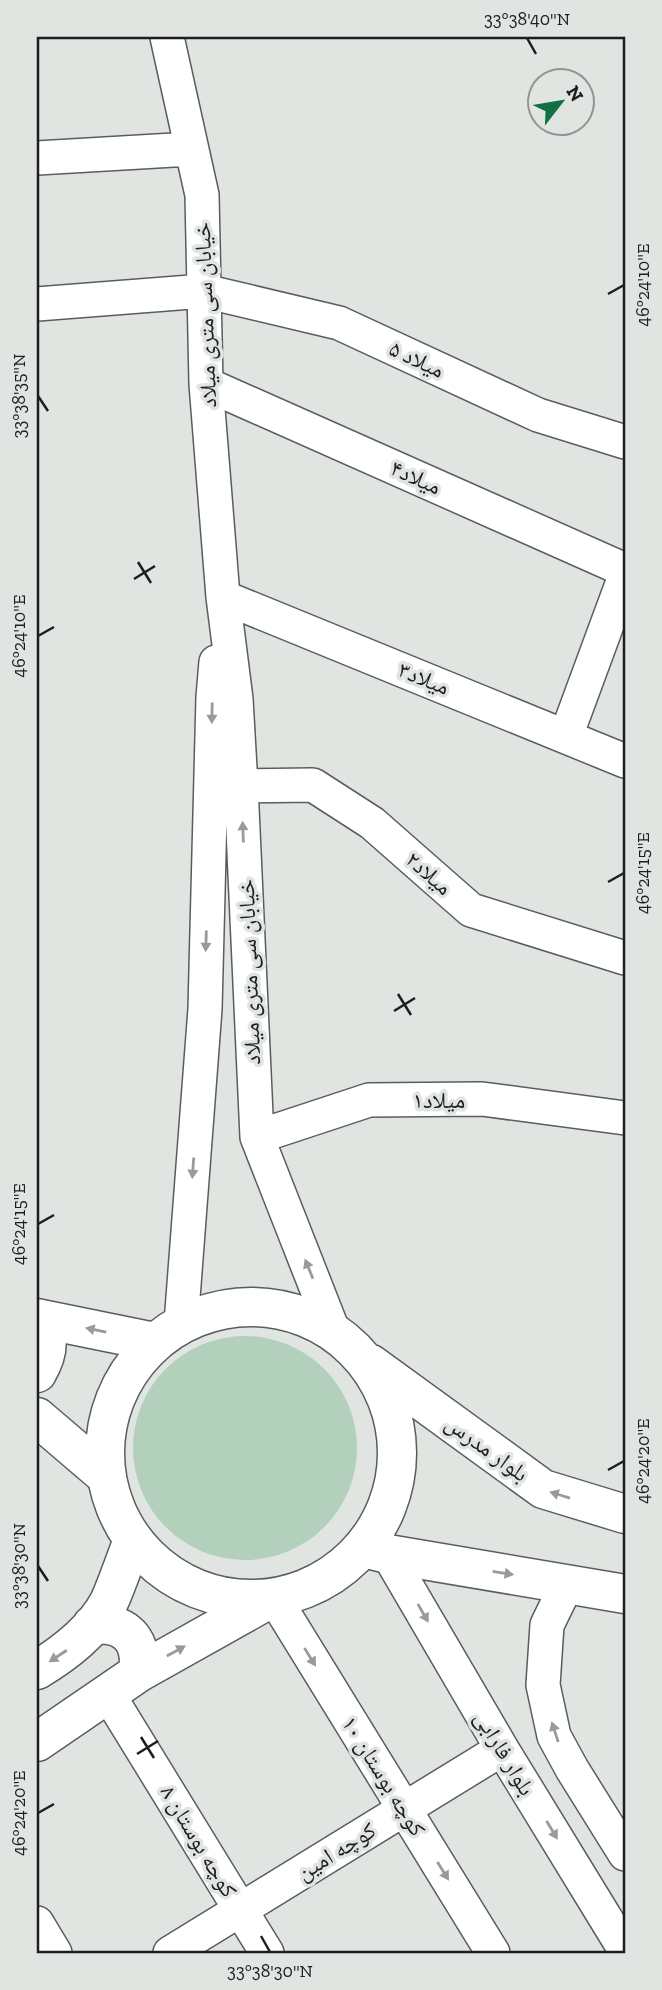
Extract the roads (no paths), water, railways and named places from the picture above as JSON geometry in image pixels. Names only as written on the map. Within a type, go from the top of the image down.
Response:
[{"type":"main road","name":"بلوار مدرس","points":[[168,1333],[211,1312],[242,1307],[274,1309],[305,1317],[543,1489],[625,1514]]},
{"type":"main road","points":[[37,1320],[168,1333]]},
{"type":"main road","points":[[37,1320],[47,1343],[45,1359],[37,1373]]},
{"type":"main road","points":[[168,1333],[130,1370],[113,1403],[105,1439],[106,1476],[116,1510],[133,1540],[159,1568],[193,1588],[230,1599],[272,1599]]},
{"type":"main road","points":[[347,1345],[383,1390],[395,1430],[397,1472],[376,1551]]},
{"type":"main road","points":[[37,1417],[106,1476]]},
{"type":"main road","points":[[37,1670],[66,1652],[92,1625],[108,1603],[133,1540]]},
{"type":"main road","points":[[37,1742],[123,1684],[272,1599],[308,1589],[376,1551],[625,1594]]},
{"type":"main road","points":[[92,1625],[106,1623],[119,1627],[130,1635],[138,1646],[140,1660],[123,1684]]},
{"type":"street","name":"خیابان سی متری میلاد","points":[[167,37],[202,195],[206,384],[223,597],[236,699],[205,1009],[168,1333]]},
{"type":"street","points":[[37,158],[191,149]]},
{"type":"street","name":"میلاد ۵","points":[[37,304],[204,291],[340,323],[538,415],[625,442]]},
{"type":"street","name":"میلاد۴","points":[[206,384],[625,570]]},
{"type":"street","points":[[566,736],[625,576]]},
{"type":"street","name":"میلاد۳","points":[[223,597],[625,761]]},
{"type":"street","name":"خیابان سی متری میلاد","points":[[226,785],[257,1137],[347,1345]]},
{"type":"street","name":"میلاد۲","points":[[226,785],[313,785],[372,823],[471,910],[625,958]]},
{"type":"street","name":"میلاد۱","points":[[257,1137],[369,1100],[482,1099],[625,1118]]},
{"type":"street","name":"بلوار فارابی","points":[[376,1551],[531,1795],[625,1950]]},
{"type":"street","points":[[567,1584],[547,1625],[543,1685],[554,1736],[625,1854]]},
{"type":"street","name":"کوچه بوستان ۱۰","points":[[272,1599],[493,1953]]},
{"type":"street","name":"کوچه بوستان ۸","points":[[123,1684],[241,1910],[267,1953]]},
{"type":"street","name":"کوچه امین","points":[[170,1953],[502,1749]]},
{"type":"street","points":[[531,1795],[572,1769]]},
{"type":"street","points":[[37,1923],[55,1953]]}]
